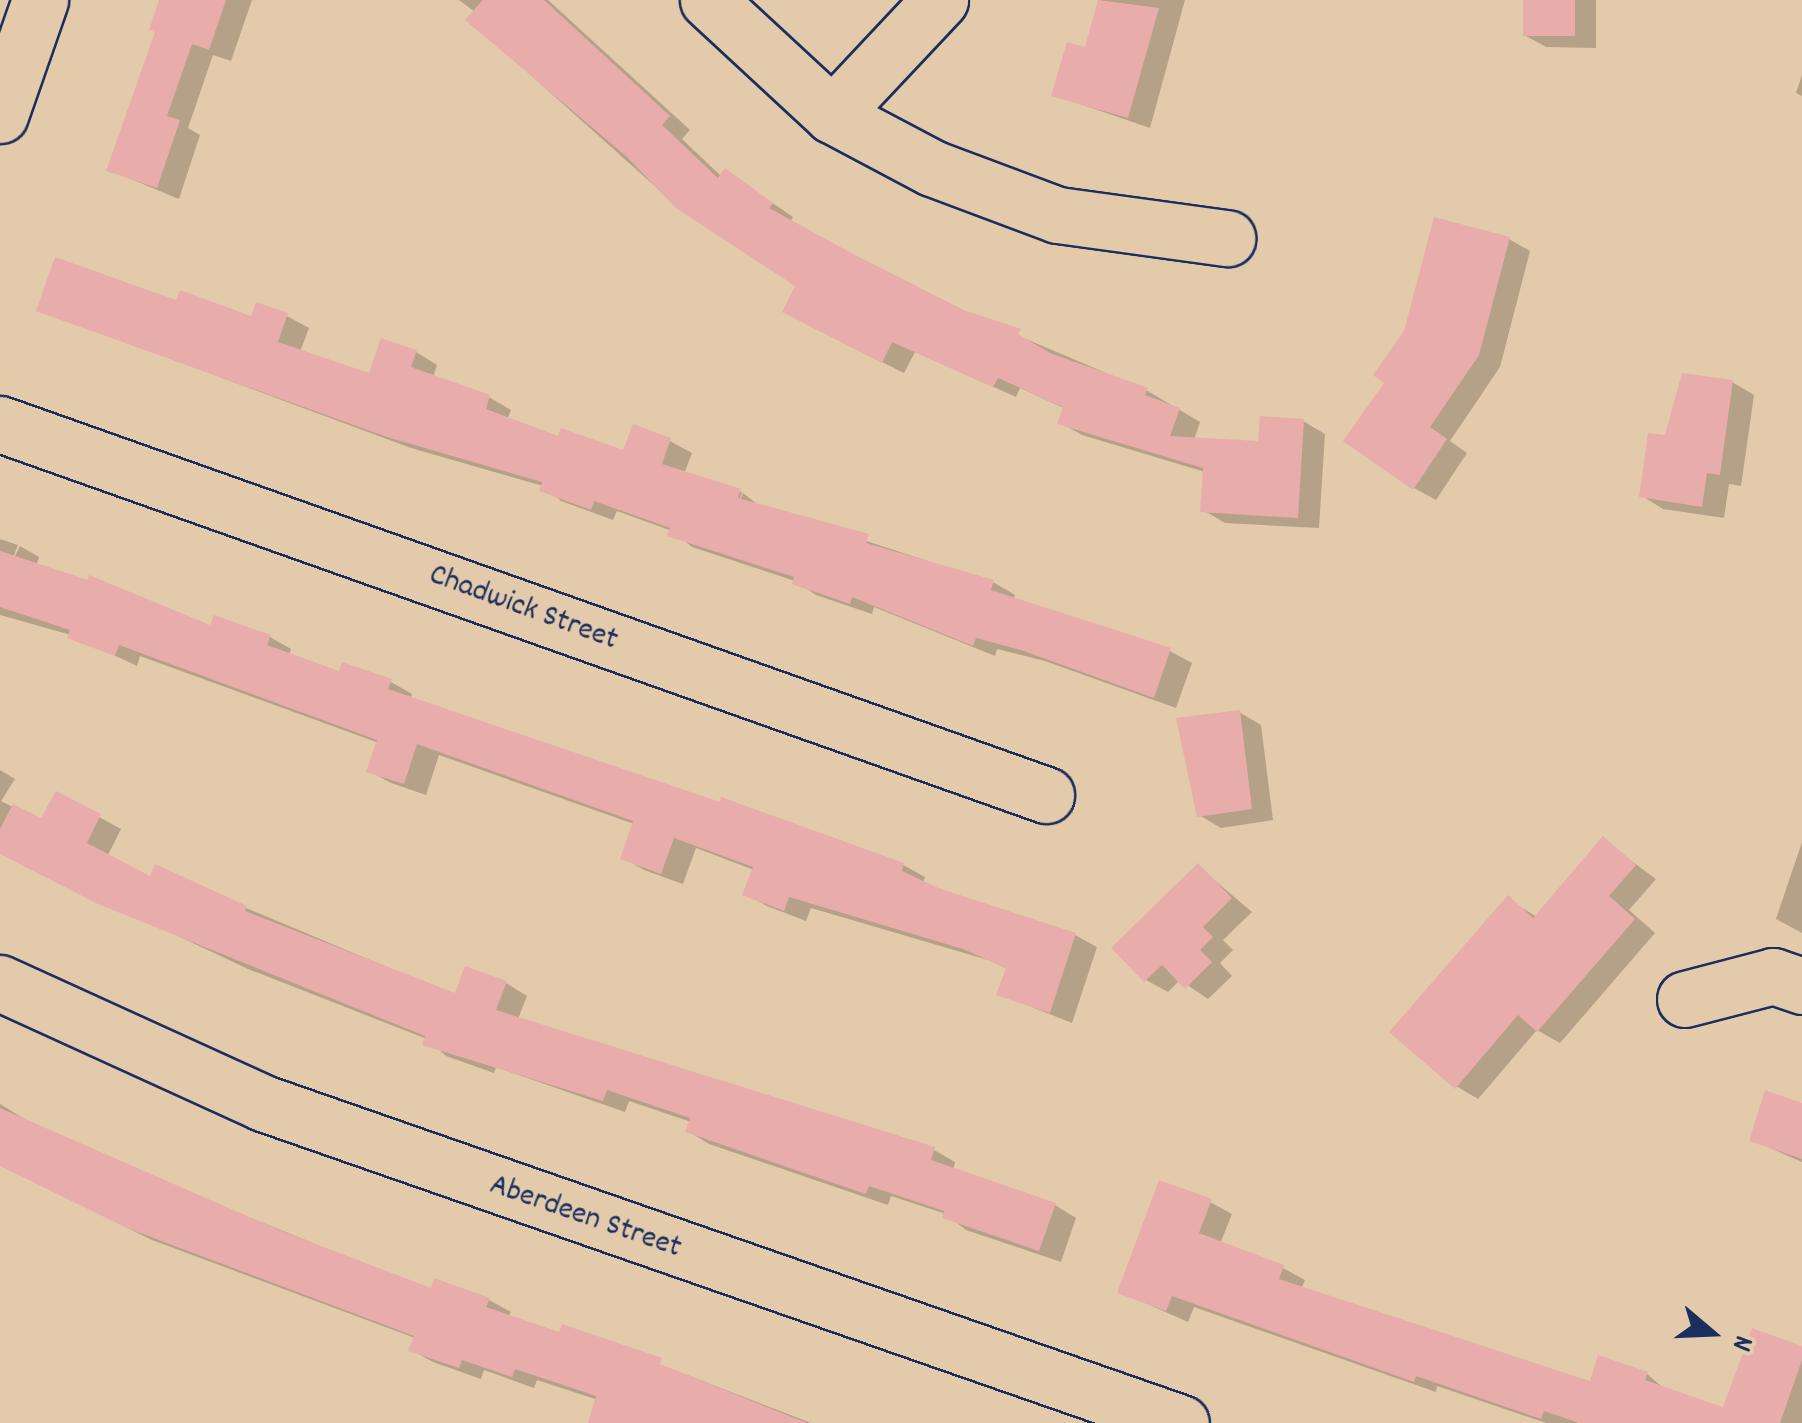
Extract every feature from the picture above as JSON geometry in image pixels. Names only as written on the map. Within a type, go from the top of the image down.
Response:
[{"type":"street","points":[[0,114],[40,0]]},
{"type":"street","points":[[832,115],[940,0]]},
{"type":"street","points":[[744,12],[832,115],[1010,200],[1058,215],[1227,238]]},
{"type":"street","name":"Chadwick Street","points":[[0,424],[1046,795]]},
{"type":"street","points":[[1685,998],[1773,976],[1802,986]]},
{"type":"street","name":"Aberdeen Street","points":[[0,983],[280,1110],[1182,1423]]},
{"type":"building","points":[[159,0],[226,0],[209,50],[192,44],[167,116],[180,120],[157,188],[106,171],[155,32],[149,30]]},
{"type":"building","points":[[483,0],[544,0],[670,116],[662,125],[718,178],[725,168],[773,203],[769,208],[853,254],[966,311],[1021,329],[1018,334],[1050,353],[1148,388],[1145,395],[1180,408],[1170,436],[1258,441],[1260,416],[1304,419],[1298,518],[1200,512],[1203,468],[1057,424],[1063,407],[998,378],[993,387],[892,342],[882,363],[782,312],[795,286],[676,208],[627,157],[465,20]]},
{"type":"building","points":[[1098,0],[1159,8],[1128,118],[1051,96],[1067,42],[1085,47]]},
{"type":"building","points":[[1523,0],[1575,0],[1575,36],[1523,36]]},
{"type":"building","points":[[1434,217],[1510,237],[1479,355],[1430,427],[1447,439],[1413,490],[1343,441],[1384,383],[1373,375],[1404,331]]},
{"type":"building","points":[[55,257],[176,300],[180,290],[251,316],[256,302],[288,313],[278,342],[369,373],[381,338],[417,350],[411,367],[490,395],[486,409],[558,436],[561,428],[623,450],[633,424],[671,438],[662,464],[741,489],[738,498],[869,534],[866,543],[994,580],[991,590],[1171,648],[1154,698],[1021,650],[976,638],[973,646],[852,597],[850,604],[792,584],[794,577],[667,536],[670,528],[594,501],[591,510],[539,491],[542,482],[387,437],[36,311]]},
{"type":"building","points":[[1682,373],[1733,380],[1720,475],[1707,473],[1702,507],[1639,497],[1648,433],[1665,435]]},
{"type":"building","points":[[0,551],[88,580],[89,575],[210,625],[214,615],[271,635],[267,645],[339,671],[342,662],[392,679],[388,689],[720,802],[721,797],[904,863],[902,871],[938,888],[1076,933],[1050,1013],[996,995],[1006,968],[963,949],[789,897],[784,911],[742,895],[753,867],[674,838],[661,874],[620,859],[633,821],[417,744],[404,784],[366,772],[377,740],[119,645],[115,656],[67,638],[70,630],[0,607]]},
{"type":"building","points":[[1240,710],[1252,809],[1197,817],[1176,718]]},
{"type":"building","points":[[56,791],[101,814],[87,843],[150,876],[155,864],[247,906],[245,911],[455,993],[465,966],[507,981],[496,1010],[935,1147],[931,1160],[1056,1203],[1039,1251],[942,1218],[944,1211],[869,1186],[866,1194],[685,1132],[690,1118],[607,1090],[603,1101],[422,1045],[425,1036],[98,904],[0,854],[0,829],[13,804],[41,818]]},
{"type":"building","points":[[1603,836],[1636,865],[1609,896],[1635,919],[1537,1032],[1518,1015],[1455,1089],[1389,1032],[1508,895],[1533,918]]},
{"type":"building","points":[[1198,863],[1232,898],[1203,927],[1213,937],[1200,950],[1212,962],[1185,989],[1162,965],[1144,982],[1111,948]]},
{"type":"building","points":[[1765,1090],[1802,1103],[1802,1159],[1749,1141]]},
{"type":"building","points":[[0,1108],[279,1230],[431,1288],[434,1278],[490,1298],[486,1307],[559,1332],[562,1324],[662,1358],[660,1364],[807,1423],[588,1423],[596,1396],[515,1369],[512,1377],[462,1360],[459,1368],[408,1351],[414,1336],[127,1228],[0,1166]]},
{"type":"building","points":[[1159,1180],[1212,1199],[1199,1233],[1284,1265],[1279,1279],[1590,1381],[1598,1355],[1648,1372],[1645,1380],[1723,1407],[1752,1328],[1802,1346],[1802,1360],[1780,1423],[1579,1423],[1544,1411],[1541,1419],[1416,1376],[1414,1382],[1172,1296],[1166,1311],[1117,1293]]}]
